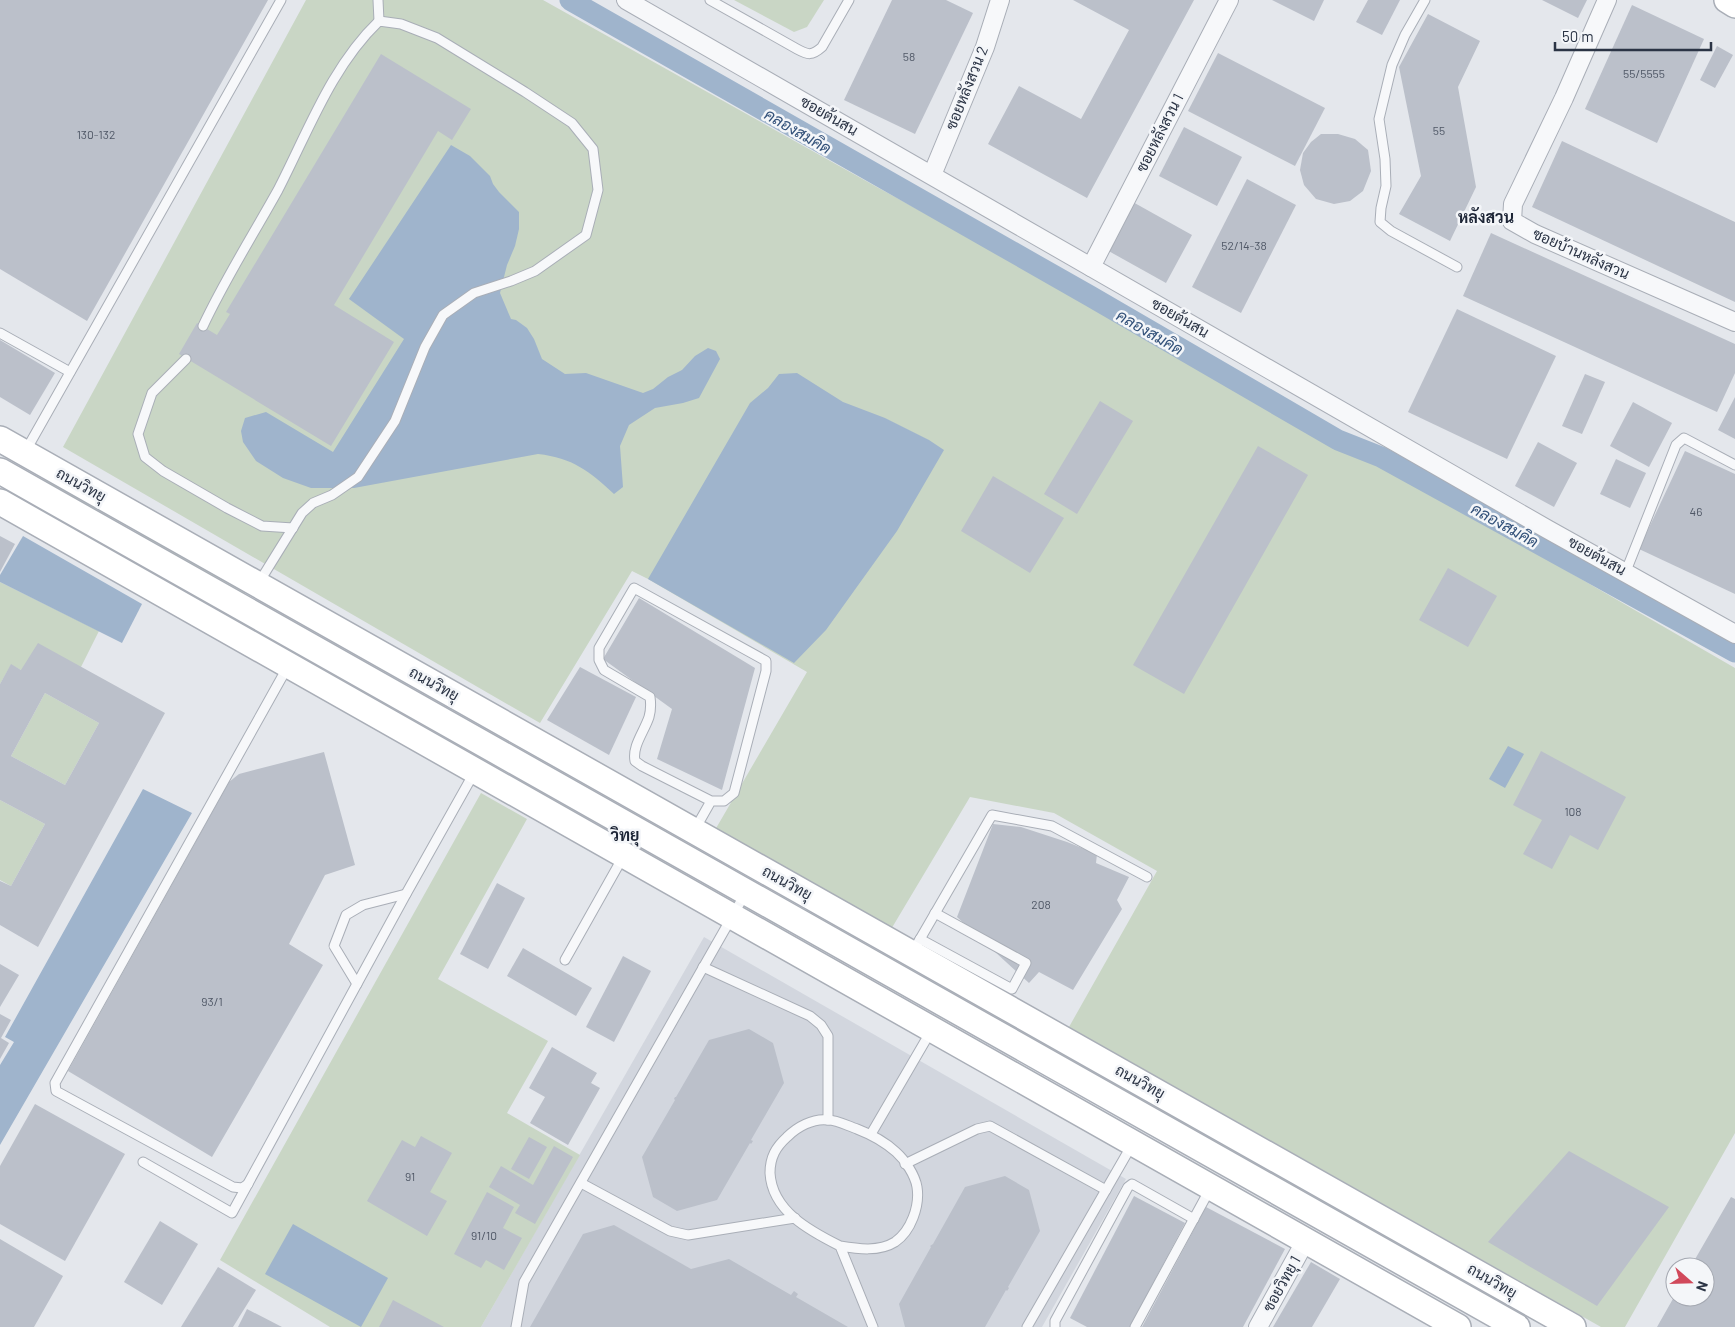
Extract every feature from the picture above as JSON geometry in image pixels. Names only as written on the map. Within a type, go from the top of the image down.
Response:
[{"type":"main road","points":[[1727,0],[1735,5]]},
{"type":"main road","name":"ถนนวิทยุ","points":[[9,450],[258,584],[694,831],[916,946],[1573,1327]]},
{"type":"main road","name":"ถนนวิทยุ","points":[[0,471],[1516,1327]]},
{"type":"main road","points":[[0,502],[1458,1327]]},
{"type":"main road","points":[[232,633],[258,584]]},
{"type":"main road","points":[[464,734],[483,775]]},
{"type":"main road","points":[[781,943],[794,919]]},
{"type":"street","name":"ซอยต้นสน","points":[[626,0],[1735,634]]},
{"type":"street","name":"ซอยหลังสวน 2","points":[[932,175],[985,47],[1000,0]]},
{"type":"street","name":"ซอยหลังสวน 1","points":[[1091,267],[1229,0]]},
{"type":"street","name":"ซอยบ้านหลังสวน","points":[[1608,0],[1513,204],[1512,221],[1535,234],[1735,322]]},
{"type":"street","name":"ซอยวิทยุ 1","points":[[1258,1327],[1306,1240]]},
{"type":"lane","points":[[9,450],[70,372],[281,0]]},
{"type":"lane","points":[[378,0],[379,22]]},
{"type":"lane","points":[[710,0],[803,52],[810,54],[822,47],[849,0]]},
{"type":"lane","points":[[1425,0],[1405,35],[1392,65],[1379,119],[1385,159],[1386,186],[1380,222],[1391,231],[1457,268]]},
{"type":"lane","points":[[203,326],[216,298],[278,189],[324,96],[362,38],[379,22],[401,24],[437,38],[525,92],[572,124],[593,149],[598,190],[586,235],[534,271],[512,281],[474,293],[443,315],[425,347],[395,421],[358,477],[332,495],[313,503],[302,513],[258,584]]},
{"type":"lane","points":[[0,333],[70,372]]},
{"type":"lane","points":[[186,359],[152,392],[138,434],[145,457],[163,471],[262,526],[294,528]]},
{"type":"lane","points":[[1626,571],[1676,445],[1684,438],[1735,465]]},
{"type":"lane","points":[[634,588],[766,661],[766,672],[734,793],[724,801],[711,801],[635,761],[633,753],[649,716],[650,697],[604,670],[598,660],[599,648],[634,588]]},
{"type":"lane","points":[[248,1184],[242,1188],[233,1187],[56,1091],[55,1083],[288,665]]},
{"type":"lane","points":[[143,1162],[232,1213],[406,894],[483,775]]},
{"type":"lane","points":[[694,831],[711,801]]},
{"type":"lane","points":[[935,913],[1026,963],[1012,989],[916,946],[935,913],[992,815],[1052,826],[1147,877]]},
{"type":"lane","points":[[565,960],[624,854]]},
{"type":"lane","points":[[516,1327],[524,1282],[746,892]]},
{"type":"lane","points":[[357,984],[334,946],[346,915],[363,905],[406,894]]},
{"type":"lane","points":[[703,967],[810,1016],[821,1025],[828,1036],[828,1120]]},
{"type":"lane","points":[[871,1134],[932,1029]]},
{"type":"lane","points":[[828,1120],[871,1134],[896,1152],[910,1169],[917,1188],[916,1206],[910,1226],[896,1241],[882,1247],[859,1250],[840,1246],[816,1234],[795,1218],[781,1204],[771,1187],[770,1166],[776,1147],[791,1133],[808,1122],[828,1120]]},
{"type":"lane","points":[[905,1164],[977,1129],[990,1126],[1106,1190]]},
{"type":"lane","points":[[1026,1327],[1133,1142]]},
{"type":"lane","points":[[581,1183],[670,1231],[688,1235],[795,1218]]},
{"type":"lane","points":[[1055,1327],[1055,1321],[1128,1187],[1132,1184],[1194,1219]]},
{"type":"lane","points":[[1135,1327],[1211,1186]]},
{"type":"lane","points":[[840,1246],[873,1327]]},
{"type":"shaded area","points":[[704,937],[1126,1179],[1042,1327],[481,1327]]},
{"type":"green space","points":[[306,0],[543,0],[875,186],[1384,465],[1735,668],[1735,1133],[1625,1327],[1601,1327],[1069,1027],[1157,871],[1054,813],[970,797],[890,931],[715,830],[807,672],[648,579],[632,571],[540,723],[63,447]]},
{"type":"green space","points":[[734,0],[824,0],[807,27],[794,32]]},
{"type":"green space","points":[[52,476],[247,591],[243,596],[162,553],[134,530],[87,505],[39,484],[44,479]]},
{"type":"green space","points":[[32,497],[226,610],[228,616],[224,621],[26,509],[27,502]]},
{"type":"green space","points":[[0,582],[99,631],[81,667],[21,670],[11,665],[0,684]]},
{"type":"green space","points":[[45,693],[99,723],[65,785],[11,756]]},
{"type":"green space","points":[[481,793],[527,819],[438,979],[548,1041],[507,1113],[580,1155],[481,1327],[330,1327],[220,1260]]},
{"type":"green space","points":[[0,800],[45,824],[11,886],[0,880]]},
{"type":"water","points":[[451,145],[470,156],[490,176],[499,192],[519,212],[519,229],[500,293],[511,319],[516,320],[527,328],[534,339],[542,359],[565,374],[586,373],[643,393],[653,389],[668,377],[682,370],[695,356],[708,348],[716,351],[720,359],[699,398],[655,408],[629,425],[620,446],[623,487],[614,494],[588,472],[571,462],[538,454],[354,488],[311,488],[283,478],[256,461],[243,442],[241,431],[245,418],[266,412],[333,452],[404,339],[349,299]]},
{"type":"water","points":[[797,373],[843,402],[885,418],[929,440],[944,450],[897,531],[826,630],[794,663],[648,579],[750,403],[768,388],[779,374]]},
{"type":"water","points":[[23,536],[142,604],[122,643],[0,582],[0,575]]},
{"type":"water","points":[[1508,746],[1524,754],[1505,788],[1489,779]]},
{"type":"water","points":[[143,789],[192,813],[0,1145],[0,1065],[14,1042],[5,1037]]},
{"type":"water","points":[[293,1224],[388,1278],[361,1327],[265,1274]]},
{"type":"building","points":[[0,0],[268,0],[87,321],[0,269]]},
{"type":"building","points":[[892,0],[946,0],[973,13],[915,134],[844,100]]},
{"type":"building","points":[[1073,0],[1194,0],[1087,198],[988,144],[1019,86],[1081,119],[1129,30]]},
{"type":"building","points":[[1272,0],[1324,0],[1314,21]]},
{"type":"building","points":[[1368,0],[1400,0],[1382,35],[1356,22]]},
{"type":"building","points":[[1542,0],[1587,0],[1578,18]]},
{"type":"building","points":[[1632,5],[1704,39],[1657,143],[1585,109]]},
{"type":"building","points":[[1428,14],[1480,41],[1458,87],[1476,187],[1450,241],[1399,214],[1421,176],[1399,67]]},
{"type":"building","points":[[1717,46],[1733,55],[1715,88],[1700,80]]},
{"type":"building","points":[[1218,53],[1325,108],[1295,166],[1188,111]]},
{"type":"building","points":[[381,54],[471,109],[452,140],[438,131],[334,305],[394,342],[331,446],[179,354],[197,323],[217,335],[230,314],[226,312]]},
{"type":"building","points":[[1184,127],[1242,157],[1217,206],[1159,176]]},
{"type":"building","points":[[1321,134],[1338,134],[1355,139],[1368,150],[1371,171],[1363,191],[1350,201],[1334,204],[1316,199],[1304,185],[1300,170],[1303,153],[1311,142]]},
{"type":"building","points":[[1562,141],[1735,222],[1735,302],[1532,207]]},
{"type":"building","points":[[1247,179],[1296,205],[1241,313],[1192,287]]},
{"type":"building","points":[[1131,201],[1192,235],[1166,283],[1105,249]]},
{"type":"building","points":[[1491,233],[1735,344],[1735,373],[1717,412],[1463,296]]},
{"type":"building","points":[[1457,309],[1556,356],[1507,459],[1408,412]]},
{"type":"building","points":[[0,340],[55,373],[30,415],[0,397]]},
{"type":"building","points":[[1585,374],[1605,382],[1582,434],[1562,426]]},
{"type":"building","points":[[1735,397],[1735,439],[1718,430]]},
{"type":"building","points":[[1100,401],[1133,421],[1077,514],[1044,494]]},
{"type":"building","points":[[1633,402],[1672,423],[1649,467],[1610,446]]},
{"type":"building","points":[[1538,442],[1577,463],[1554,507],[1515,486]]},
{"type":"building","points":[[1258,446],[1308,475],[1184,694],[1133,665]]},
{"type":"building","points":[[1685,451],[1735,474],[1735,594],[1639,549]]},
{"type":"building","points":[[1616,459],[1646,473],[1630,508],[1600,494]]},
{"type":"building","points":[[993,476],[1064,518],[1030,573],[961,531]]},
{"type":"building","points":[[0,536],[15,544],[0,572]]},
{"type":"building","points":[[1448,568],[1497,596],[1468,647],[1419,620]]},
{"type":"building","points":[[639,598],[755,668],[722,790],[657,759],[672,709],[603,659]]},
{"type":"building","points":[[38,643],[165,713],[38,947],[0,925],[0,881],[11,886],[45,824],[0,800],[0,684],[11,664],[21,670]],"holes":[[[45,693],[99,723],[65,785],[11,756]]]},
{"type":"building","points":[[580,667],[636,697],[609,755],[547,720]]},
{"type":"building","points":[[1541,751],[1626,797],[1598,850],[1570,835],[1552,869],[1523,854],[1542,820],[1513,805]]},
{"type":"building","points":[[324,752],[355,865],[325,875],[289,944],[323,965],[212,1157],[68,1071],[229,782],[239,774]]},
{"type":"building","points":[[993,824],[1021,827],[1067,842],[1097,854],[1096,863],[1129,877],[1117,900],[1122,909],[1073,990],[1039,972],[1029,983],[957,917]]},
{"type":"building","points":[[497,883],[525,898],[488,969],[460,954]]},
{"type":"building","points":[[523,948],[592,988],[576,1016],[507,976]]},
{"type":"building","points":[[623,956],[651,971],[614,1042],[586,1027]]},
{"type":"building","points":[[0,964],[19,975],[0,1007]]},
{"type":"building","points":[[0,1014],[11,1020],[1,1038],[9,1043],[0,1059]]},
{"type":"building","points":[[749,1029],[773,1043],[784,1083],[751,1140],[753,1141],[750,1143],[717,1200],[677,1211],[653,1197],[642,1157],[709,1040]]},
{"type":"building","points":[[552,1047],[597,1073],[591,1083],[600,1088],[568,1145],[530,1123],[545,1097],[529,1088]]},
{"type":"building","points":[[35,1104],[125,1154],[65,1261],[0,1224],[0,1166]]},
{"type":"building","points":[[421,1136],[452,1153],[430,1192],[447,1201],[427,1236],[367,1201],[402,1140],[415,1147]]},
{"type":"building","points":[[529,1137],[547,1147],[529,1179],[511,1169]]},
{"type":"building","points":[[554,1146],[573,1157],[535,1224],[515,1213],[520,1205],[489,1187],[501,1166],[533,1185]]},
{"type":"building","points":[[1569,1151],[1669,1207],[1597,1306],[1488,1242]]},
{"type":"building","points":[[1005,1176],[1029,1190],[1040,1231],[985,1327],[905,1327],[899,1304],[965,1187]]},
{"type":"building","points":[[487,1192],[514,1207],[503,1228],[522,1238],[504,1270],[486,1260],[481,1268],[454,1254]]},
{"type":"building","points":[[1134,1196],[1185,1223],[1130,1327],[1087,1327],[1070,1318]]},
{"type":"building","points":[[1731,1197],[1735,1199],[1735,1327],[1657,1327],[1668,1307],[1715,1307],[1715,1257],[1696,1257]]},
{"type":"building","points":[[1206,1207],[1285,1249],[1243,1327],[1142,1327]]},
{"type":"building","points":[[160,1221],[198,1244],[162,1305],[124,1282]]},
{"type":"building","points":[[614,1225],[691,1269],[729,1259],[791,1295],[794,1291],[798,1294],[796,1297],[848,1327],[530,1327],[583,1234]]},
{"type":"building","points":[[0,1239],[63,1276],[34,1327],[0,1327]]},
{"type":"building","points":[[1311,1262],[1340,1279],[1312,1327],[1273,1327]]},
{"type":"building","points":[[218,1267],[256,1290],[233,1327],[181,1327]]},
{"type":"building","points":[[393,1300],[444,1327],[379,1327]]},
{"type":"building","points":[[247,1309],[282,1327],[238,1327]]},
{"type":"waterway","name":"คลองสมคิด","points":[[570,0],[1090,296],[1338,440],[1381,457],[1735,652]]},
{"type":"district","name":"หลังสวน","points":[[1486,217]]},
{"type":"district","name":"วิทยุ","points":[[625,835]]}]
